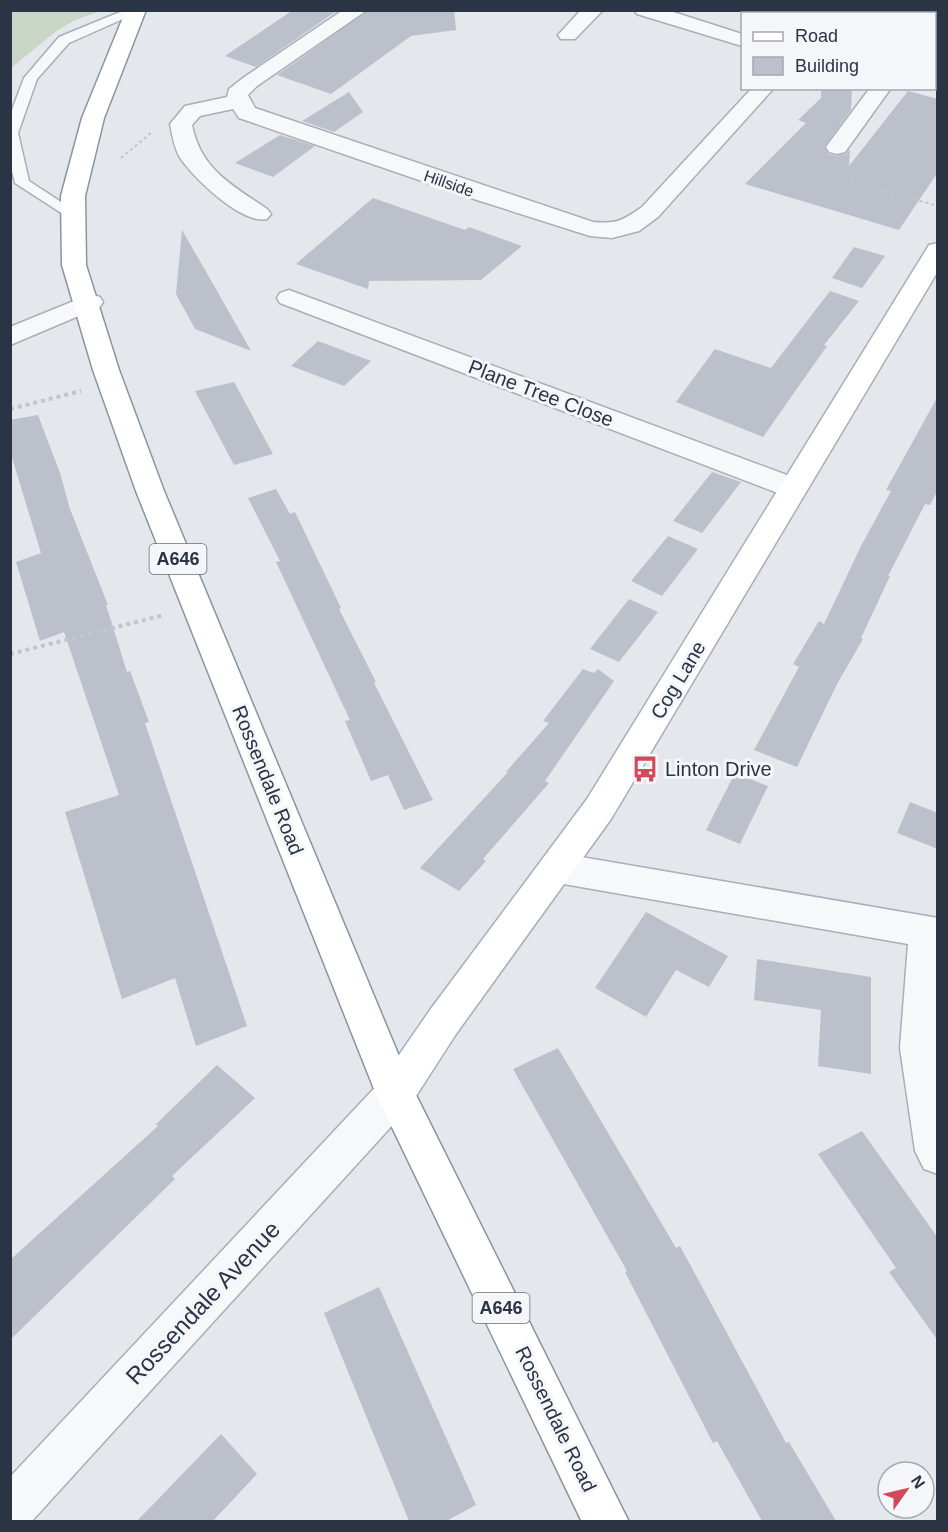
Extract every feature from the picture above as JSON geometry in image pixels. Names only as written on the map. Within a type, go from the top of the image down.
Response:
[{"type":"main road","name":"Rossendale Road","points":[[136,11],[93,118],[73,196],[74,265],[88,303],[111,384],[150,491],[395,1094],[606,1521]]},
{"type":"main road","name":"Cog Lane","points":[[395,1094],[443,1022],[599,810],[938,250]]},
{"type":"street","points":[[259,214],[229,196],[207,177],[192,158],[183,140],[181,124],[193,111],[238,101],[237,94],[250,81],[357,10]]},
{"type":"street","points":[[568,35],[593,10]]},
{"type":"street","points":[[644,10],[741,40]]},
{"type":"street","name":"Hillside","points":[[238,101],[248,113],[485,195],[590,229],[612,231],[631,226],[650,212],[762,90]]},
{"type":"street","points":[[843,140],[880,90]]},
{"type":"street","name":"Plane Tree Close","points":[[288,298],[794,488]]},
{"type":"street","points":[[10,337],[88,303]]},
{"type":"street","points":[[558,868],[932,934],[919,1048],[935,1151],[938,1155]]},
{"type":"street","name":"Rossendale Avenue","points":[[10,1511],[395,1094]]},
{"type":"lane","points":[[74,215],[22,183],[11,133],[31,78],[46,57],[64,40],[86,29],[136,11]]},
{"type":"path","points":[[866,109],[938,129]]},
{"type":"path","points":[[938,157],[843,140],[819,173],[938,206]]},
{"type":"path","points":[[10,408],[111,384]]},
{"type":"path","points":[[10,654],[197,607]]},
{"type":"green space","points":[[11,10],[101,11],[75,20],[55,32],[11,68]]},
{"type":"building","points":[[293,10],[338,10],[256,67],[225,56]]},
{"type":"building","points":[[369,10],[454,10],[456,30],[411,36],[331,94],[277,75]]},
{"type":"building","points":[[821,90],[852,90],[851,110],[824,147],[828,154],[836,156],[846,154],[850,149],[849,166],[908,91],[938,99],[938,172],[899,230],[745,184],[806,123],[798,120],[821,98]]},
{"type":"building","points":[[349,92],[363,112],[334,132],[302,121]]},
{"type":"building","points":[[280,135],[315,146],[273,177],[235,163]]},
{"type":"building","points":[[373,198],[465,230],[469,227],[522,246],[481,280],[369,281],[368,289],[296,264]]},
{"type":"building","points":[[182,230],[251,351],[195,329],[176,294]]},
{"type":"building","points":[[854,247],[885,256],[862,288],[832,278]]},
{"type":"building","points":[[830,291],[859,301],[824,345],[827,346],[763,437],[676,402],[715,349],[771,368]]},
{"type":"building","points":[[318,341],[371,361],[344,386],[291,366]]},
{"type":"building","points":[[234,382],[273,454],[234,465],[195,391]]},
{"type":"building","points":[[938,396],[938,490],[930,505],[925,504],[888,576],[890,576],[861,638],[863,639],[837,684],[797,767],[754,750],[799,667],[793,664],[819,621],[824,624],[861,546],[891,491],[886,490]]},
{"type":"building","points":[[38,415],[60,473],[70,509],[108,605],[106,605],[127,672],[130,671],[149,722],[145,723],[247,1026],[196,1046],[175,978],[122,999],[65,812],[119,795],[64,632],[40,641],[16,562],[41,553],[10,451],[10,420]]},
{"type":"building","points":[[712,472],[741,482],[702,533],[673,521]]},
{"type":"building","points":[[276,489],[290,514],[295,512],[341,608],[339,609],[376,682],[374,683],[433,800],[404,810],[388,775],[371,781],[345,721],[350,720],[276,562],[280,561],[248,498]]},
{"type":"building","points":[[668,536],[698,549],[662,596],[631,581]]},
{"type":"building","points":[[629,599],[658,612],[619,662],[590,649]]},
{"type":"building","points":[[583,669],[594,673],[598,669],[614,681],[545,781],[549,783],[483,859],[486,861],[459,891],[420,868],[509,771],[505,773],[549,723],[543,721]]},
{"type":"building","points":[[735,773],[768,786],[740,844],[706,830]]},
{"type":"building","points":[[910,802],[938,813],[938,849],[897,833]]},
{"type":"building","points":[[646,912],[728,956],[709,987],[676,970],[646,1017],[595,988]]},
{"type":"building","points":[[757,959],[871,977],[871,1074],[818,1066],[821,1010],[754,1000]]},
{"type":"building","points":[[558,1048],[676,1248],[680,1246],[786,1443],[789,1442],[836,1521],[762,1521],[717,1441],[713,1443],[625,1272],[627,1271],[513,1069]]},
{"type":"building","points":[[217,1065],[255,1098],[172,1176],[175,1179],[10,1340],[10,1260],[158,1126],[156,1124]]},
{"type":"building","points":[[862,1131],[938,1238],[938,1341],[889,1272],[896,1268],[818,1154]]},
{"type":"building","points":[[379,1287],[476,1505],[446,1521],[409,1521],[324,1313]]},
{"type":"building","points":[[221,1434],[257,1474],[213,1521],[137,1521]]},
{"type":"place","name":"Linton Drive","points":[[645,769]]}]
